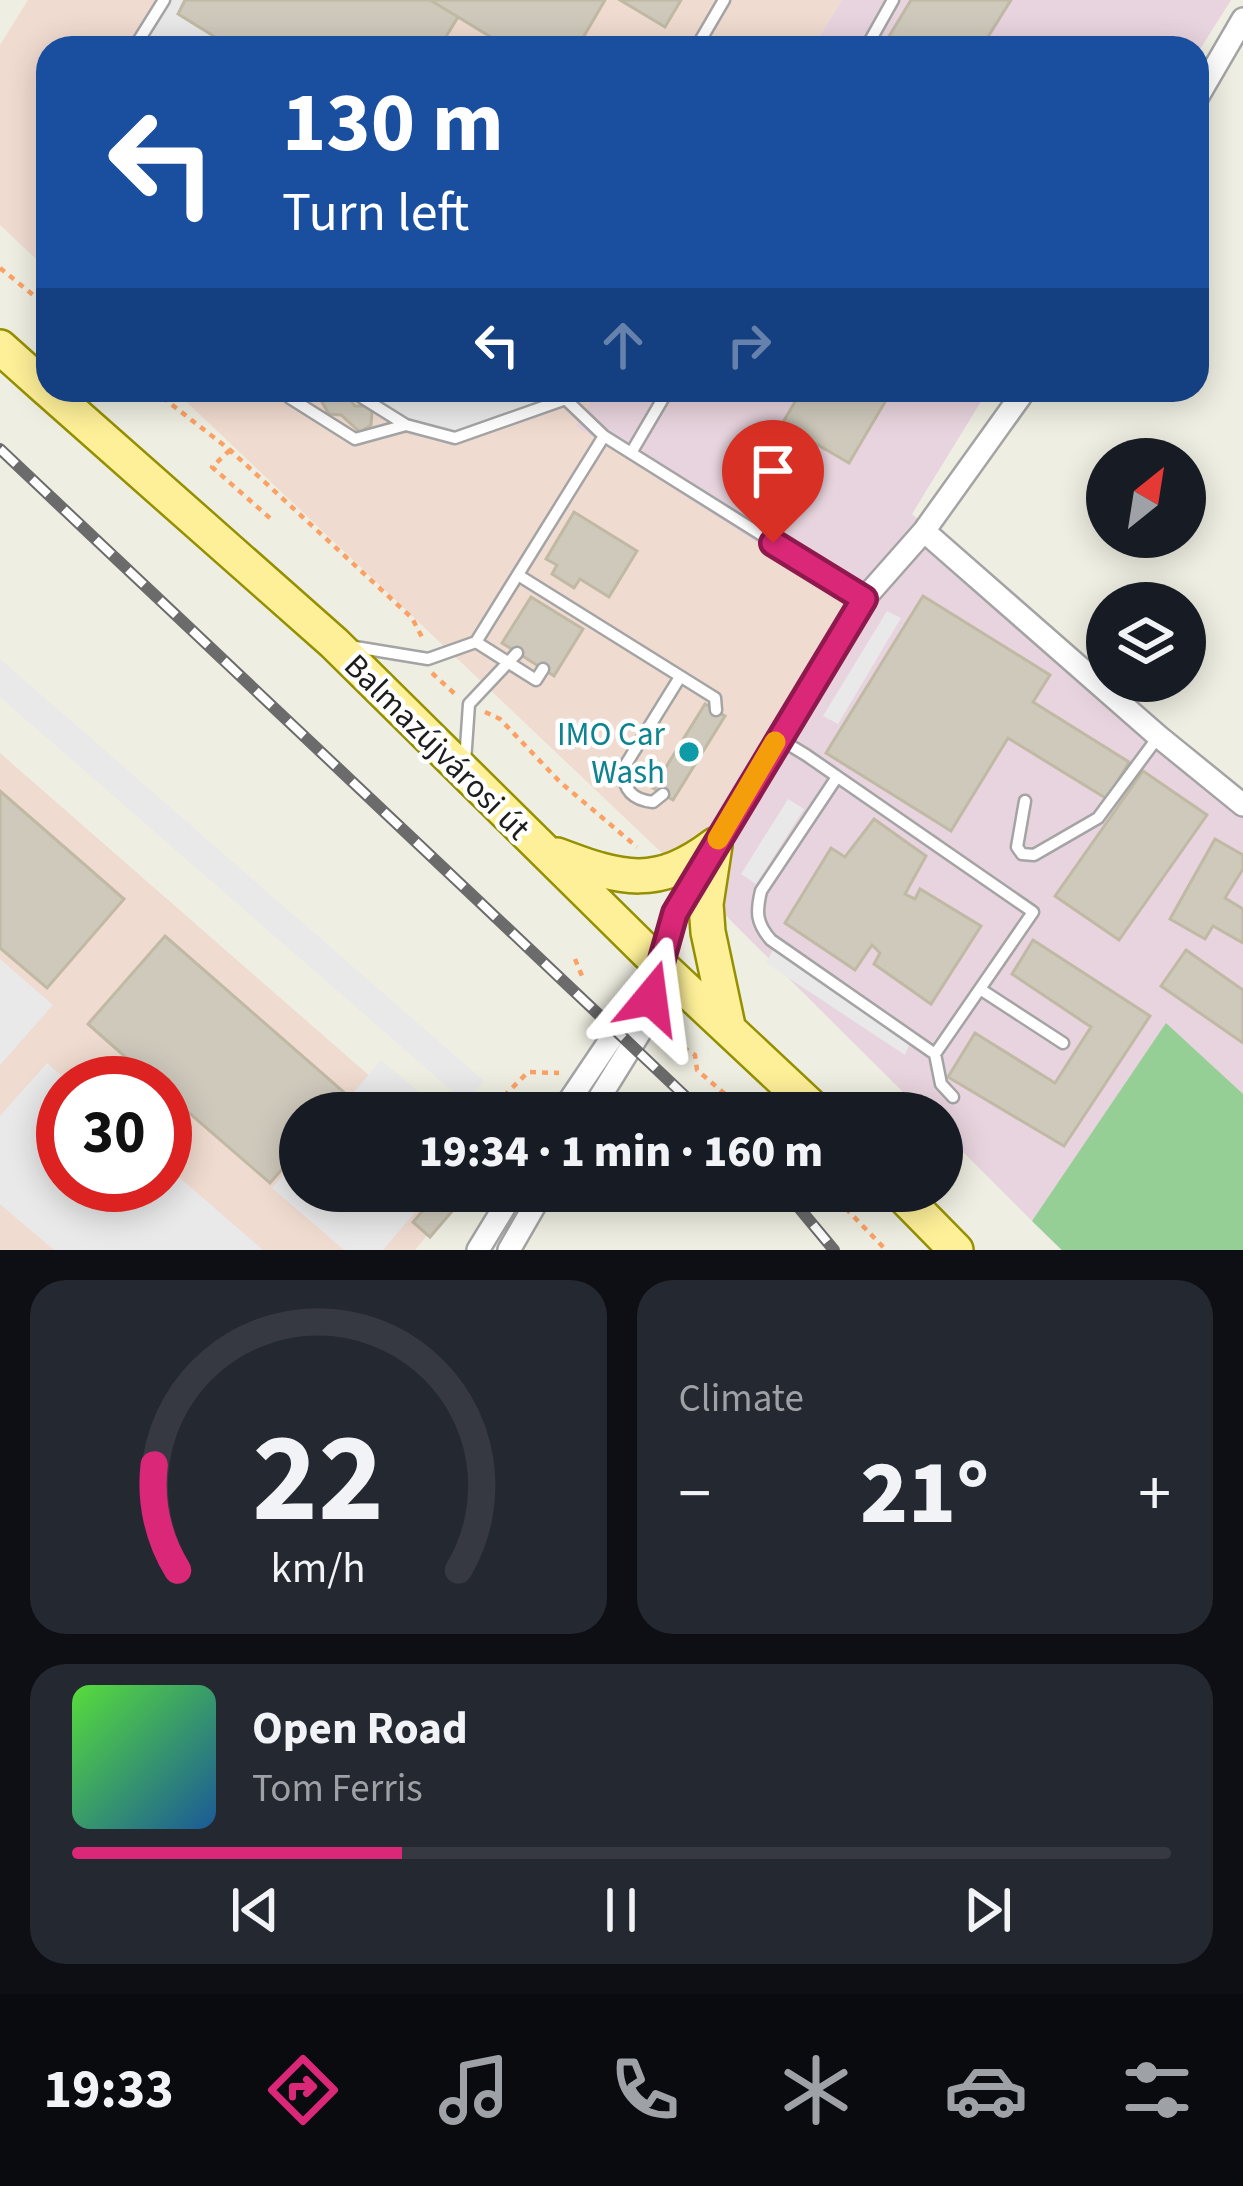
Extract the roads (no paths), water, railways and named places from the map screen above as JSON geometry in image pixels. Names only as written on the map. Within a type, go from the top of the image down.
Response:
[{"type":"main road","name":"Balmazújvárosi út","points":[[0,347],[36,379]]},
{"type":"main road","name":"Balmazújvárosi út","points":[[62,402],[334,644],[661,967],[796,1092]]},
{"type":"main road","points":[[544,850],[613,873],[646,876],[669,874],[715,845]]},
{"type":"main road","points":[[715,845],[707,932],[729,1028]]},
{"type":"main road","points":[[919,1212],[956,1250]]},
{"type":"street","points":[[1209,77],[1243,19]]},
{"type":"street","points":[[603,1092],[642,1029],[675,913],[778,738],[864,599],[924,531],[1016,402]]},
{"type":"street","points":[[924,531],[1243,805]]},
{"type":"street","points":[[574,1092],[661,967]]},
{"type":"street","points":[[478,1250],[501,1212]]},
{"type":"street","points":[[509,1250],[531,1212]]},
{"type":"lane","points":[[142,36],[164,0]]},
{"type":"lane","points":[[702,36],[724,0]]},
{"type":"lane","points":[[873,36],[893,0]]},
{"type":"lane","points":[[296,402],[356,439],[406,425]]},
{"type":"lane","points":[[369,402],[406,425],[455,438],[543,402]]},
{"type":"lane","points":[[568,402],[604,436],[864,599]]},
{"type":"lane","points":[[632,453],[661,402]]},
{"type":"lane","points":[[334,644],[428,659],[476,642],[604,436]]},
{"type":"lane","points":[[518,575],[574,617],[715,698],[716,710]]},
{"type":"lane","points":[[476,642],[514,658],[536,680],[543,668]]},
{"type":"lane","points":[[464,771],[470,704],[514,658]]},
{"type":"lane","points":[[663,794],[653,802],[641,801],[629,793],[623,769],[680,677]]},
{"type":"lane","points":[[1025,801],[1017,848],[1022,854],[1034,855],[1098,818],[1158,736]]},
{"type":"lane","points":[[778,738],[1033,912],[935,1054],[940,1084],[948,1092]]},
{"type":"lane","points":[[837,777],[761,891],[759,926],[771,940],[935,1054]]},
{"type":"lane","points":[[980,989],[1063,1042]]},
{"type":"railway","points":[[0,449],[681,1092]]},
{"type":"railway","points":[[802,1212],[834,1250]]},
{"type":"place","name":"IMO Car Wash","points":[[689,752]]}]
